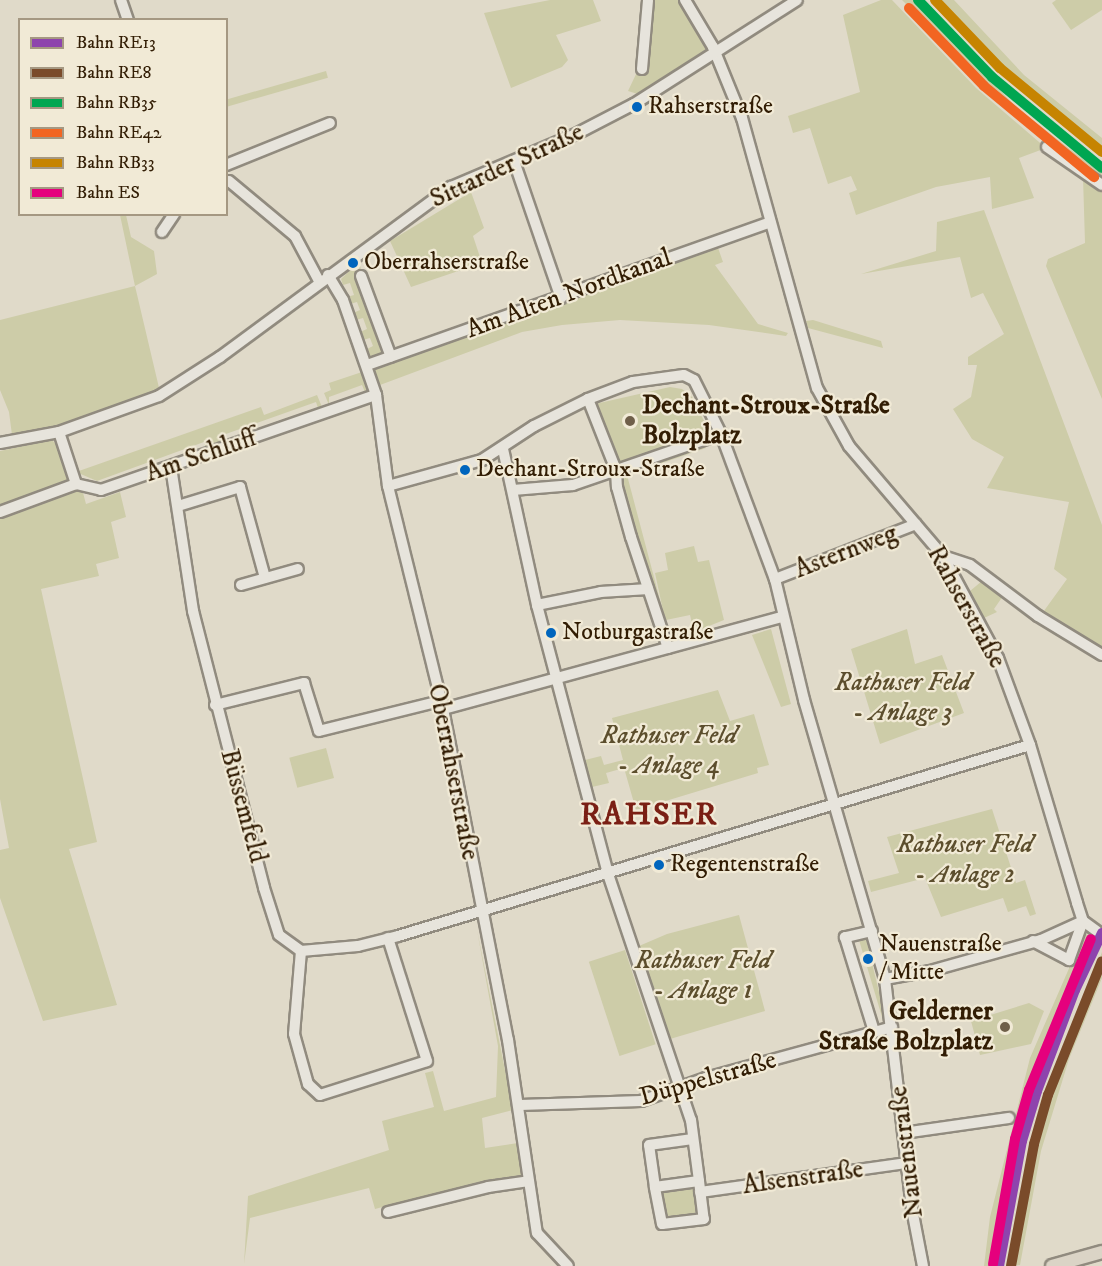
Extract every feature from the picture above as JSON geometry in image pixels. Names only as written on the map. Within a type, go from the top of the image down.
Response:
[{"type":"main road","points":[[1054,1266],[1102,1252]]},
{"type":"street","points":[[121,0],[127,18]]},
{"type":"street","points":[[642,69],[648,0]]},
{"type":"street","name":"Rahserstraße","points":[[685,0],[716,54],[742,118],[817,388],[849,446],[943,556],[998,658],[1030,745],[1083,921]]},
{"type":"street","name":"Sittarder Straße","points":[[0,443],[59,432],[159,396],[220,357],[323,278],[446,191],[609,118],[716,54],[797,0]]},
{"type":"street","points":[[228,182],[232,163],[330,123]]},
{"type":"street","points":[[1047,147],[1102,185]]},
{"type":"street","points":[[514,160],[561,297]]},
{"type":"street","name":"Oberrahserstraße","points":[[228,182],[295,236],[323,278],[343,300],[367,365],[376,395],[388,486],[441,705],[520,1105],[537,1233],[568,1266]]},
{"type":"street","points":[[162,232],[173,216]]},
{"type":"street","name":"Am Alten Nordkanal","points":[[367,365],[770,222]]},
{"type":"street","points":[[361,276],[391,357]]},
{"type":"street","points":[[388,486],[482,460],[503,449],[534,426],[588,399],[633,382],[684,375],[693,381],[721,434],[775,579],[782,617],[818,749],[837,804]]},
{"type":"street","name":"Am Schluff","points":[[76,484],[100,490],[376,395]]},
{"type":"street","points":[[588,399],[616,470],[617,488],[668,648]]},
{"type":"street","points":[[0,512],[76,484],[59,432]]},
{"type":"street","points":[[513,490],[573,485],[721,434]]},
{"type":"street","points":[[503,449],[537,605],[556,679],[583,765],[608,874],[678,1088],[691,1120],[704,1219],[662,1224],[649,1145],[693,1139]]},
{"type":"street","name":"Büssemfeld","points":[[171,467],[193,611],[215,705],[274,924],[279,935],[301,951]]},
{"type":"street","points":[[178,506],[240,487],[265,578]]},
{"type":"street","name":"Asternweg","points":[[775,579],[916,524]]},
{"type":"street","points":[[943,556],[970,565],[1038,616],[1102,655]]},
{"type":"street","points":[[241,585],[298,569]]},
{"type":"street","points":[[537,605],[601,592],[648,589]]},
{"type":"street","points":[[215,705],[304,682],[319,731],[556,679],[782,617]]},
{"type":"street","points":[[388,938],[427,1061],[320,1095],[308,1084],[294,1034],[301,951],[388,938],[608,874],[1030,745]]},
{"type":"street","name":"Nauenstraße","points":[[837,804],[885,979],[906,1162],[923,1266]]},
{"type":"street","points":[[1083,921],[1097,931]]},
{"type":"street","points":[[1033,941],[1069,960],[1083,921]]},
{"type":"street","points":[[885,979],[930,971],[1033,941],[1083,921]]},
{"type":"street","points":[[872,932],[845,937],[874,1031]]},
{"type":"street","name":"Düppelstraße","points":[[520,1105],[641,1101],[678,1088],[892,1027]]},
{"type":"street","points":[[903,1133],[1009,1118]]},
{"type":"street","name":"Alsenstraße","points":[[700,1192],[906,1162]]},
{"type":"street","points":[[388,1212],[488,1187],[529,1181]]},
{"type":"street","points":[[655,1187],[699,1181]]},
{"type":"green space","points":[[550,0],[593,0],[601,21],[556,35],[568,60],[562,67],[511,88],[484,13]]},
{"type":"green space","points":[[651,0],[679,0],[707,50],[641,95],[628,91],[638,70],[646,70],[653,21]]},
{"type":"green space","points":[[881,0],[892,0],[976,88],[1046,148],[1019,158],[1034,198],[992,209],[990,177],[936,187],[856,215],[849,193],[857,190],[851,176],[828,184],[810,128],[793,133],[788,116],[860,92],[843,15]]},
{"type":"green space","points":[[902,0],[913,0],[1017,108],[1102,174],[1102,183],[1026,125]]},
{"type":"green space","points":[[934,0],[954,0],[1024,75],[1102,138],[1102,154],[1029,96]]},
{"type":"green space","points":[[1056,0],[1102,0],[1102,10],[1071,30],[1052,3]]},
{"type":"green space","points":[[326,71],[328,78],[228,106],[228,99]]},
{"type":"green space","points":[[1083,177],[1102,191],[1102,399],[1046,266],[1048,259],[1085,243]]},
{"type":"green space","points":[[471,192],[484,228],[473,236],[482,263],[411,287],[390,241]]},
{"type":"green space","points":[[984,210],[1102,525],[1102,652],[1041,615],[1067,579],[1054,569],[1069,502],[987,488],[1004,457],[972,439],[953,409],[971,397],[977,365],[968,365],[968,357],[1004,334],[983,293],[971,298],[960,257],[861,274],[936,251],[937,222]]},
{"type":"green space","points":[[120,216],[126,216],[131,237],[154,251],[157,274],[135,286]]},
{"type":"green space","points":[[717,245],[723,262],[715,265],[758,324],[788,333],[786,336],[709,325],[620,320],[562,325],[522,332],[380,385],[374,368]]},
{"type":"green space","points":[[359,262],[384,352],[370,358],[367,349],[373,346],[370,338],[363,340],[360,332],[367,329],[363,318],[356,320],[353,313],[360,310],[357,302],[350,304],[347,297],[354,295],[350,283],[343,285],[341,279]]},
{"type":"green space","points":[[135,286],[160,392],[60,427],[12,435],[9,412],[0,390],[0,320]]},
{"type":"green space","points":[[813,320],[881,341],[883,348],[808,328],[806,321]]},
{"type":"green space","points":[[362,372],[369,390],[365,392],[362,385],[329,397],[329,405],[324,393],[331,390],[329,383]]},
{"type":"green space","name":"Dechant-Stroux-Straße Bolzplatz","points":[[670,387],[682,389],[692,397],[710,433],[620,463],[613,456],[595,404]]},
{"type":"green space","points":[[317,395],[322,407],[318,408],[316,402],[223,435],[225,441],[206,448],[204,442],[97,481],[76,472],[261,407],[264,415]]},
{"type":"green space","points":[[52,440],[60,448],[73,481],[0,507],[0,451]]},
{"type":"green space","points":[[702,444],[706,448],[627,475],[664,615],[655,573],[668,570],[665,553],[694,546],[698,562],[709,560],[724,620],[694,632],[690,615],[666,620],[669,641],[629,520],[620,477],[626,469]]},
{"type":"green space","points":[[82,489],[86,504],[120,492],[126,517],[111,522],[119,558],[96,564],[99,576],[41,589],[97,842],[69,849],[117,1005],[43,1021],[0,898],[0,850],[9,848],[0,799],[0,516]]},
{"type":"green space","points":[[982,581],[1003,596],[994,609],[997,612],[984,618],[970,591]]},
{"type":"green space","points":[[771,629],[791,704],[781,707],[752,635]]},
{"type":"green space","name":"Rathuser Feld - Anlage 3","points":[[907,629],[915,664],[942,655],[964,713],[880,744],[851,649]]},
{"type":"green space","name":"Rathuser Feld - Anlage 4","points":[[718,690],[730,721],[754,714],[769,765],[757,768],[758,773],[636,810],[624,768],[606,773],[609,783],[592,787],[585,760],[601,756],[604,765],[623,760],[612,718]]},
{"type":"green space","points":[[326,748],[334,778],[297,788],[289,758]]},
{"type":"green space","name":"Rathuser Feld - Anlage 2","points":[[992,809],[1016,883],[1025,880],[1036,914],[1030,916],[1026,906],[1008,912],[1003,898],[941,917],[925,878],[871,892],[868,881],[899,873],[887,837]]},
{"type":"green space","name":"Rathuser Feld - Anlage 1","points":[[739,915],[765,1011],[670,1039],[639,946],[667,934]]},
{"type":"green space","points":[[477,930],[513,1110],[482,1118],[485,1148],[518,1143],[523,1175],[487,1180],[487,1184],[478,1182],[450,1193],[449,1190],[397,1203],[391,1208],[390,1205],[375,1209],[369,1188],[250,1218],[244,1264],[248,1196],[389,1150],[382,1121],[434,1107],[425,1073],[433,1071],[444,1111],[496,1097],[498,1046]]},
{"type":"green space","points":[[1084,934],[1094,936],[1038,1064],[1009,1163],[992,1266],[984,1266],[990,1217],[1030,1058]]},
{"type":"green space","points":[[866,938],[885,1017],[882,1017],[859,940]]},
{"type":"green space","points":[[625,950],[656,1044],[619,1056],[589,962]]},
{"type":"green space","points":[[1102,952],[1102,978],[1069,1059],[1041,1151],[1020,1265],[1011,1266],[1025,1177],[1052,1080]]},
{"type":"green space","name":"Gelderner Straße Bolzplatz","points":[[1029,1003],[1044,1011],[1031,1044],[980,1055],[971,1021]]},
{"type":"green space","points":[[687,1185],[693,1189],[696,1211],[692,1217],[667,1220],[658,1195],[662,1189]]},
{"type":"rail line","name":"RB35","points":[[918,0],[992,77],[1102,168]]},
{"type":"rail line","name":"RB33","points":[[935,0],[1000,68],[1102,152]]},
{"type":"rail line","name":"RE42","points":[[909,8],[984,86],[1094,177]]},
{"type":"rail line","name":"RE13","points":[[999,1266],[1022,1141],[1037,1091],[1075,990],[1102,933]]},
{"type":"rail line","name":"ES","points":[[993,1264],[1015,1139],[1029,1090],[1091,939]]},
{"type":"rail line","name":"RE8","points":[[1011,1266],[1034,1144],[1048,1095],[1102,961]]},
{"type":"place","name":"Rahserstraße","points":[[637,107]]},
{"type":"place","name":"Oberrahserstraße","points":[[353,263]]},
{"type":"place","name":"Dechant-Stroux-Straße Bolzplatz","points":[[630,421]]},
{"type":"place","name":"Dechant-Stroux-Straße","points":[[465,470]]},
{"type":"place","name":"Notburgastraße","points":[[551,633]]},
{"type":"place","name":"Regentenstraße","points":[[659,865]]},
{"type":"place","name":"Nauenstraße / Mitte","points":[[868,959]]},
{"type":"place","name":"Gelderner Straße Bolzplatz","points":[[1005,1027]]},
{"type":"district","name":"RAHSER","points":[[649,815]]}]
